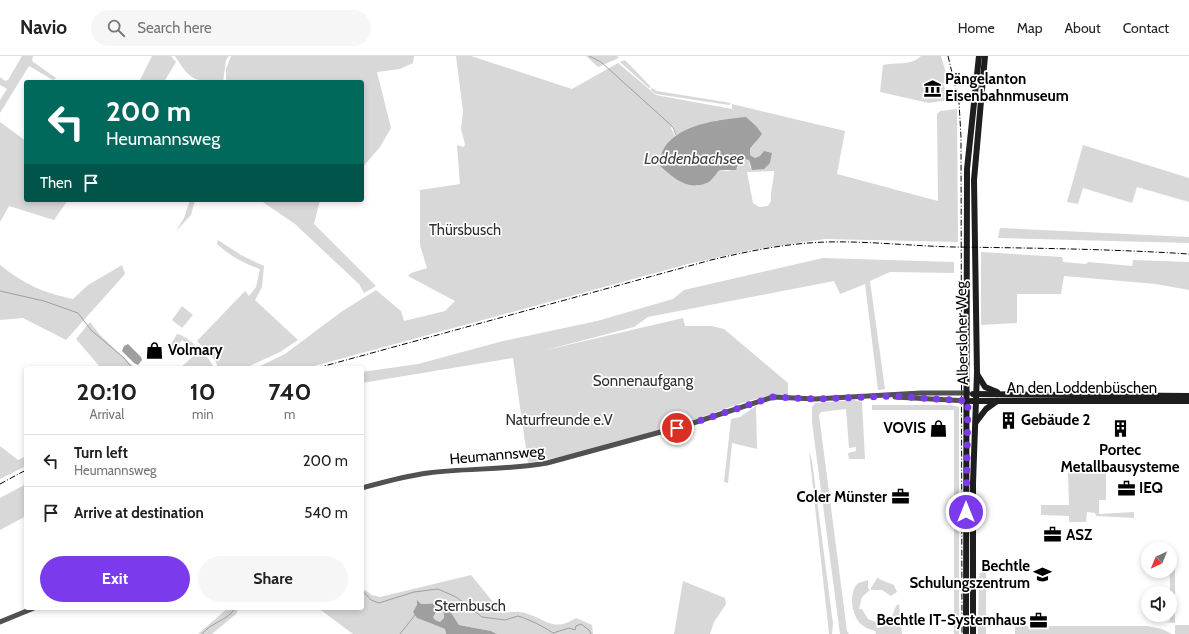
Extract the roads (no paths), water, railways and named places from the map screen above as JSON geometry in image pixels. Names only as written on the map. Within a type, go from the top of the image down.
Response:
[{"type":"main road","name":"Albersloher Weg","points":[[966,634],[968,401],[967,169],[979,56]]},
{"type":"main road","name":"Albersloher Weg","points":[[973,634],[973,483],[977,373],[974,180],[985,56]]},
{"type":"main road","points":[[977,373],[985,387],[1003,394]]},
{"type":"main road","name":"An den Loddenbüschen","points":[[968,394],[1189,396]]},
{"type":"main road","name":"An den Loddenbüschen","points":[[968,401],[1189,401]]},
{"type":"main road","points":[[975,424],[986,409],[998,401]]},
{"type":"street","name":"Heumannsweg","points":[[364,487],[403,477],[430,473],[527,467],[547,463],[690,424],[773,397],[815,399],[890,396],[921,393],[968,394]]},
{"type":"street","name":"Heumannsweg","points":[[890,396],[968,401]]},
{"type":"street","points":[[0,622],[29,610]]},
{"type":"water","name":"Loddenbachsee","points":[[746,117],[762,134],[750,149],[750,155],[755,158],[760,156],[764,151],[772,153],[770,163],[764,169],[752,170],[749,160],[744,159],[739,162],[736,170],[720,170],[709,182],[700,185],[693,185],[681,182],[660,166],[662,153],[669,142],[679,134],[705,123]]},
{"type":"water","points":[[128,344],[141,357],[142,360],[138,365],[122,351],[124,346]]},
{"type":"water","points":[[417,600],[421,604],[442,603],[450,611],[459,625],[491,631],[497,634],[446,634],[445,629],[417,618],[413,612],[417,605]],"holes":[[[437,610],[444,613],[444,618],[440,622],[435,620],[433,617]]]},
{"type":"waterway","points":[[589,56],[601,62],[673,127],[676,135]]},
{"type":"waterway","points":[[0,291],[44,301],[78,313],[91,330],[124,358],[130,366]]},
{"type":"waterway","points":[[364,592],[371,600],[379,603],[414,592],[438,589],[456,597],[482,617],[505,620],[518,616],[536,623],[553,633],[569,628],[575,630],[576,626],[581,624],[589,630],[591,634]]},
{"type":"waterway","points":[[202,634],[210,627],[228,616],[234,610]]},
{"type":"waterway","points":[[400,634],[415,615]]},
{"type":"railway","points":[[948,56],[959,102],[961,137],[962,634]]},
{"type":"railway","points":[[324,366],[711,260],[783,246],[843,242],[1189,254]]},
{"type":"railway","points":[[0,484],[24,471]]},
{"type":"place","name":"Pängelanton Eisenbahnmuseum","points":[[932,88]]},
{"type":"place","name":"Volmary","points":[[155,350]]},
{"type":"place","name":"Gebäude 2","points":[[1008,420]]},
{"type":"place","name":"VOVIS","points":[[939,428]]},
{"type":"place","name":"Portec Metallbausysteme","points":[[1120,429]]},
{"type":"place","name":"IEQ","points":[[1126,488]]},
{"type":"place","name":"Coler Münster","points":[[900,497]]},
{"type":"place","name":"ASZ","points":[[1053,535]]},
{"type":"place","name":"Bechtle Schulungszentrum","points":[[1043,575]]},
{"type":"place","name":"Bechtle IT-Systemhaus","points":[[1039,620]]},
{"type":"park label","name":"Thürsbusch","points":[[465,230]]},
{"type":"park label","name":"Sonnenaufgang","points":[[643,381]]},
{"type":"park label","name":"Naturfreunde e.V","points":[[559,420]]},
{"type":"park label","name":"Sternbusch","points":[[470,606]]}]
